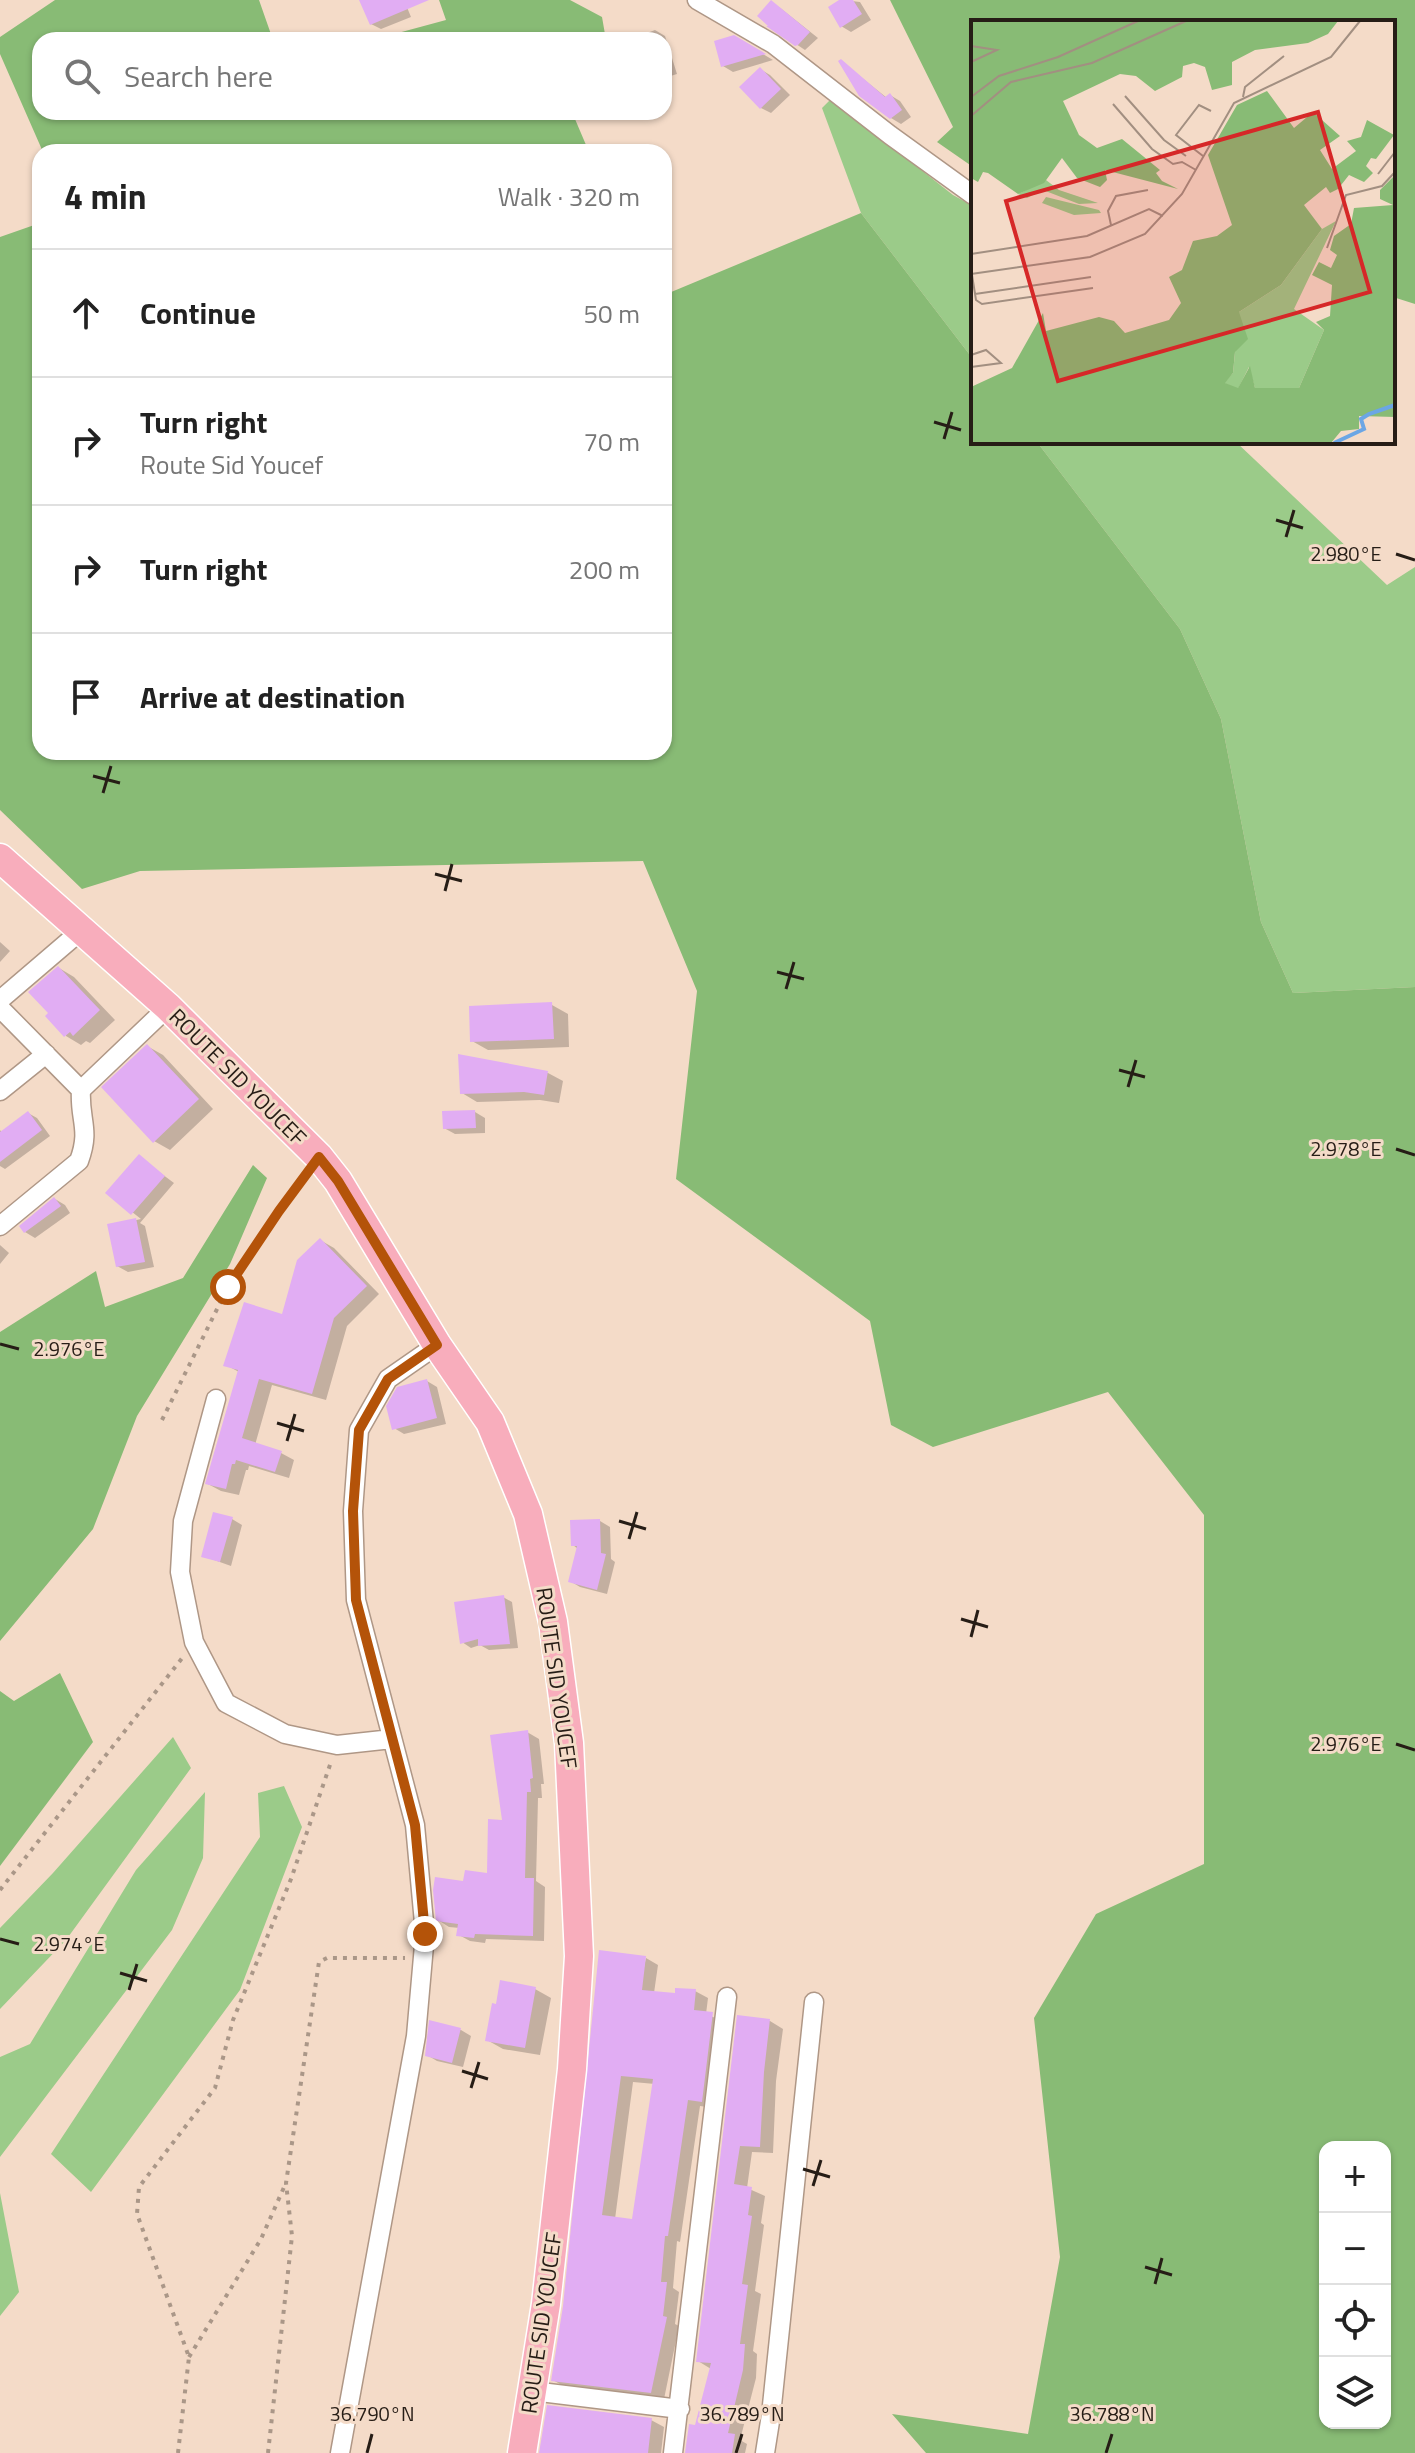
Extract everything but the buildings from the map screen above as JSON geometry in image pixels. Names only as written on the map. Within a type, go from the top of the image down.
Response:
[{"type":"main road","name":"ROUTE SID YOUCEF","points":[[0,858],[168,1007],[319,1157],[338,1181],[437,1345],[490,1422],[528,1514],[553,1622],[569,1743],[579,1970],[546,2304],[522,2453]]},
{"type":"street","points":[[697,0],[773,44],[971,194]]},
{"type":"street","points":[[0,1000],[83,929]]},
{"type":"street","points":[[0,1226],[79,1161],[86,1124],[80,1103],[81,1090],[168,1007]]},
{"type":"street","points":[[0,1008],[81,1090]]},
{"type":"street","points":[[0,1091],[46,1054]]},
{"type":"street","points":[[340,2453],[416,2036],[425,1934],[415,1825],[356,1600],[353,1511],[359,1430],[388,1379],[437,1345]]},
{"type":"street","points":[[216,1399],[183,1521],[180,1572],[194,1642],[226,1703],[285,1734],[337,1745],[392,1739]]},
{"type":"street","points":[[673,2453],[727,1997]]},
{"type":"street","points":[[765,2453],[814,2002]]},
{"type":"street","points":[[532,2391],[680,2409]]},
{"type":"path","points":[[162,1420],[228,1287],[319,1157]]},
{"type":"path","points":[[0,1890],[194,1642]]},
{"type":"path","points":[[189,2357],[137,2214],[139,2187],[215,2088],[233,2020],[291,1879],[337,1745]]},
{"type":"path","points":[[268,2453],[292,2236],[286,2183],[319,1962],[327,1958],[423,1959]]},
{"type":"path","points":[[178,2453],[189,2357],[261,2239],[286,2183]]},
{"type":"green space","points":[[55,0],[259,0],[270,32],[32,32],[32,120],[575,120],[586,144],[39,144],[0,54],[0,37]]},
{"type":"green space","points":[[439,0],[570,0],[602,17],[605,32],[402,32],[446,20]]},
{"type":"green space","points":[[890,0],[1415,0],[1415,304],[1395,298],[1395,20],[971,20],[971,166],[937,142],[953,127]]},
{"type":"green space","points":[[831,99],[953,195],[971,205],[971,356],[861,213],[822,108]]},
{"type":"green space","points":[[861,213],[971,356],[971,444],[1039,444],[1180,629],[1221,719],[1261,922],[1293,993],[1415,987],[1415,2453],[926,2453],[892,2414],[1028,2434],[1060,2257],[1034,2018],[1096,1914],[1204,1864],[1204,1515],[1108,1392],[933,1447],[891,1425],[870,1321],[676,1179],[697,991],[643,861],[140,871],[82,889],[0,810],[0,237],[32,226],[32,760],[672,760],[672,292]]},
{"type":"green space","points":[[1039,444],[1238,444],[1387,585],[1415,567],[1415,987],[1293,993],[1261,922],[1221,719],[1180,629]]},
{"type":"green space","points":[[253,1165],[267,1178],[230,1264],[137,1416],[93,1529],[0,1641],[0,1332],[96,1271],[105,1307],[183,1278]]},
{"type":"green space","points":[[60,1673],[93,1742],[0,1866],[0,1691],[14,1701]]},
{"type":"green space","points":[[173,1737],[191,1768],[66,1940],[0,2009],[0,1928]]},
{"type":"green space","points":[[284,1786],[302,1827],[240,1990],[91,2192],[51,2154],[260,1837],[258,1793]]},
{"type":"green space","points":[[205,1792],[203,1858],[172,1930],[0,2157],[0,2057],[30,2044],[136,1870]]},
{"type":"green space","points":[[0,2193],[19,2292],[0,2316]]},
{"type":"route","points":[[228,1287],[319,1157],[338,1181],[437,1345],[388,1379],[359,1430],[353,1511],[356,1600],[415,1825],[425,1934]]}]
